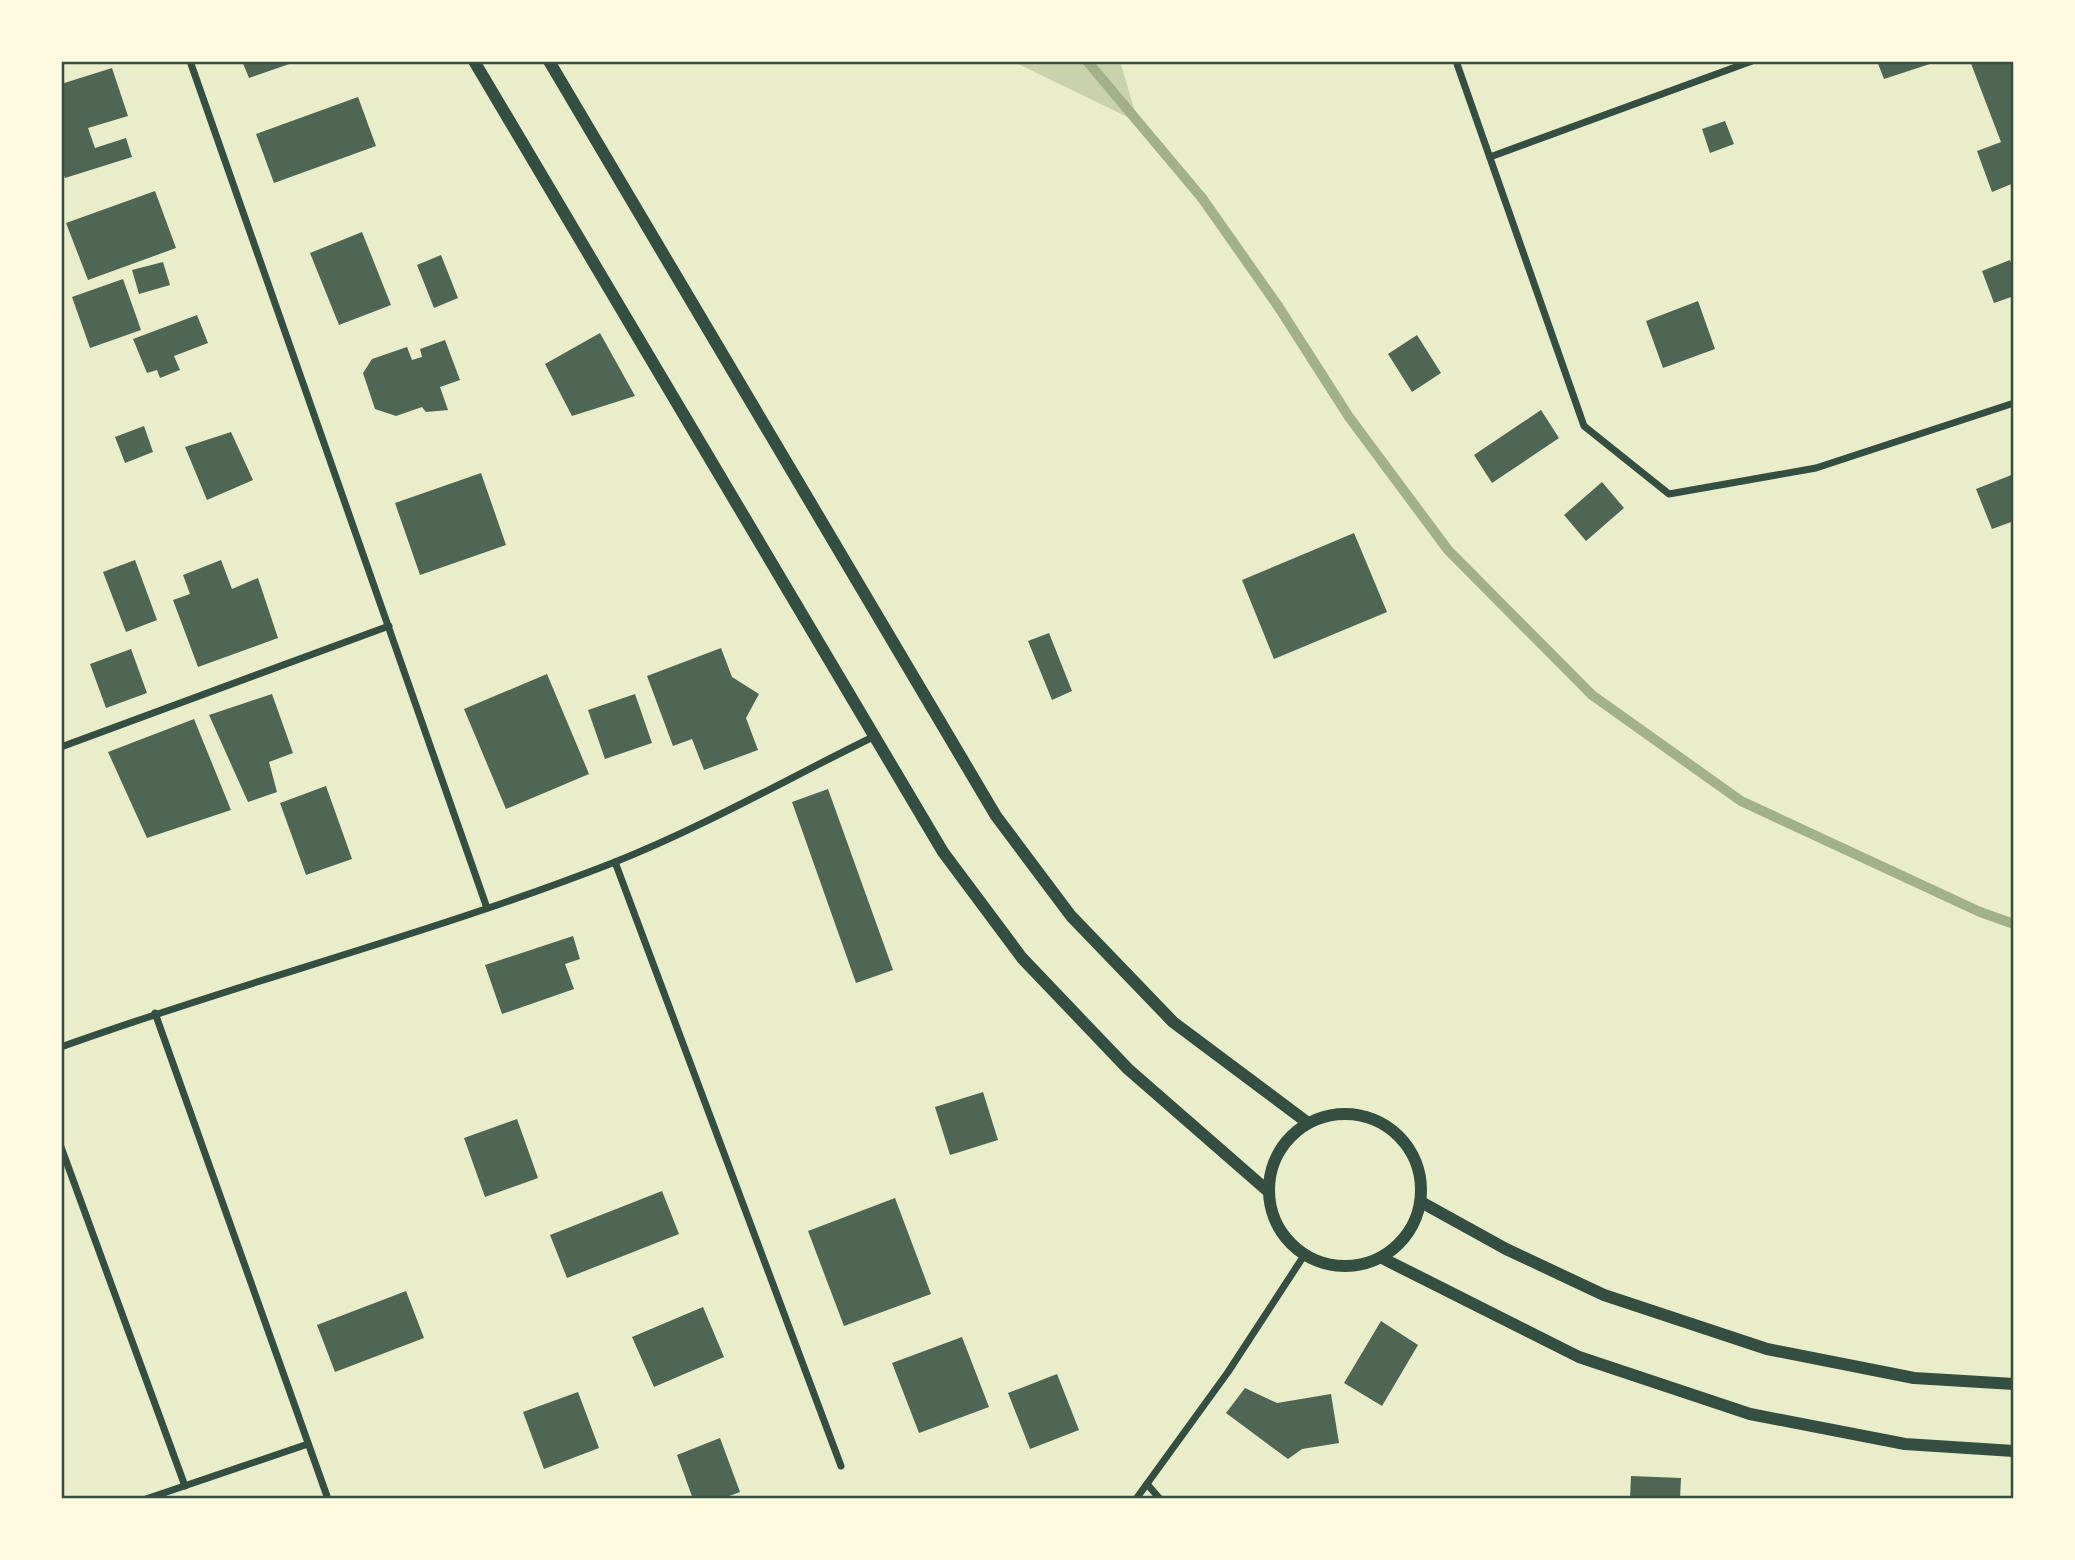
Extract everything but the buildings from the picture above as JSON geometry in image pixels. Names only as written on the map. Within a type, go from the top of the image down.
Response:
[{"type":"street","points":[[190,61],[487,908]]},
{"type":"street","points":[[474,61],[943,852],[1021,958],[1128,1069],[1269,1192]]},
{"type":"street","points":[[549,61],[996,816],[1071,916],[1173,1022],[1308,1123]]},
{"type":"street","points":[[1456,61],[1584,426],[1669,494],[1816,468],[2014,402]]},
{"type":"street","points":[[1490,157],[1752,61]]},
{"type":"street","points":[[61,747],[390,626]]},
{"type":"street","points":[[61,1047],[155,1013],[487,908],[615,862],[873,737]]},
{"type":"street","points":[[615,862],[841,1466]]},
{"type":"street","points":[[155,1013],[328,1499]]},
{"type":"street","points":[[1333,1114],[1357,1114],[1383,1122],[1407,1144],[1419,1168],[1421,1202],[1412,1228],[1396,1248],[1382,1258],[1356,1266],[1330,1265],[1305,1254],[1290,1243],[1275,1220],[1269,1192],[1273,1166],[1278,1153],[1294,1132],[1308,1123],[1333,1114]]},
{"type":"street","points":[[61,1147],[185,1486]]},
{"type":"street","points":[[1421,1202],[1506,1249],[1604,1295],[1767,1349],[1914,1378],[2014,1384]]},
{"type":"street","points":[[1136,1499],[1228,1372],[1305,1254]]},
{"type":"street","points":[[1382,1258],[1579,1357],[1750,1414],[1905,1444],[2014,1451]]},
{"type":"street","points":[[146,1499],[308,1444]]},
{"type":"street","points":[[1147,1484],[1160,1499]]},
{"type":"green space","points":[[1012,61],[1120,61],[1138,122]]},
{"type":"waterway","points":[[1087,61],[1202,198],[1278,306],[1349,417],[1448,550],[1592,695],[1741,801],[1980,912],[2014,924]]}]
